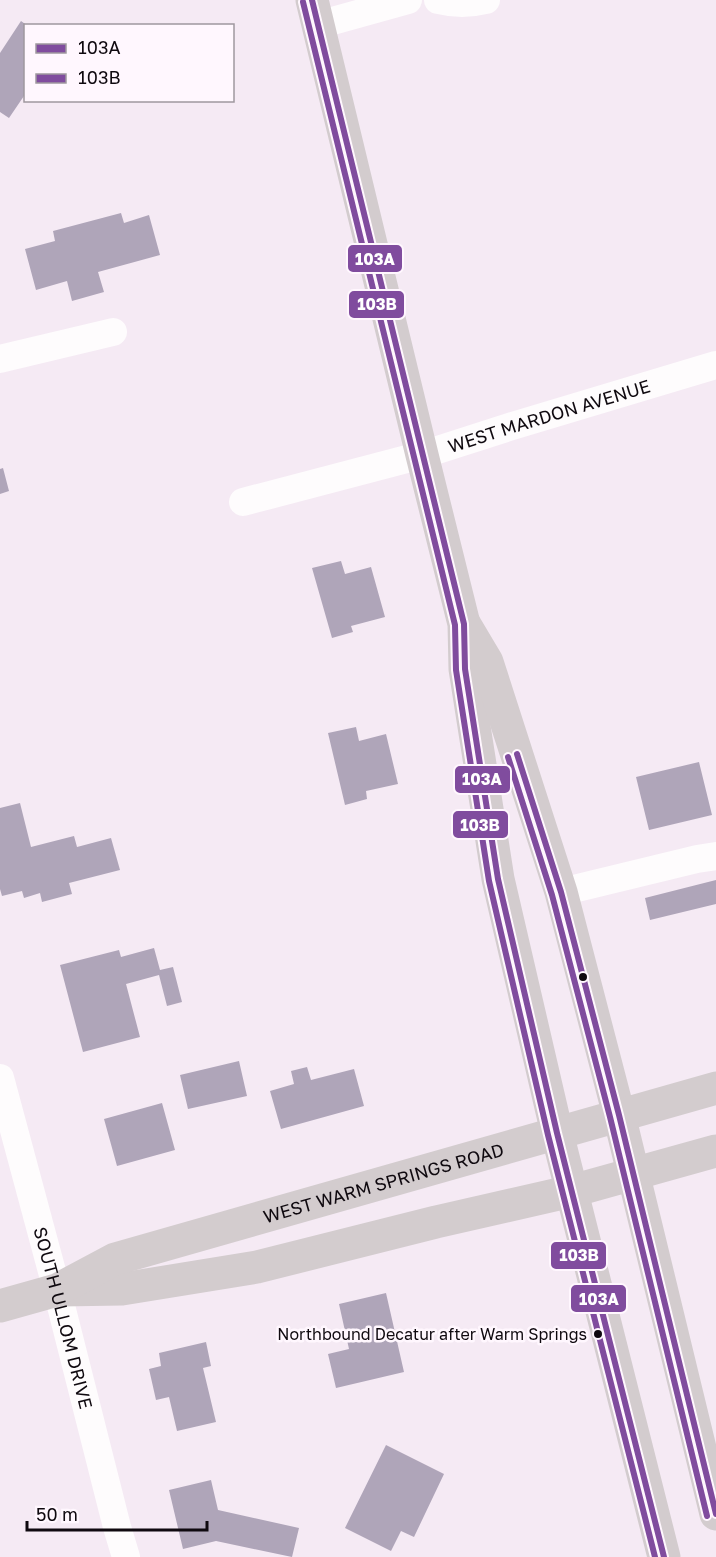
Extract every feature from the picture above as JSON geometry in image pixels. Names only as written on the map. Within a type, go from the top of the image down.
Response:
[{"type":"main road","points":[[315,12],[464,624],[465,669],[498,879],[557,1133],[664,1557]]},
{"type":"main road","points":[[464,624],[487,662],[561,892],[634,1175],[716,1514]]},
{"type":"main road","name":"WEST WARM SPRINGS ROAD","points":[[0,1306],[57,1290],[115,1258],[716,1088]]},
{"type":"main road","name":"WEST WARM SPRINGS ROAD","points":[[57,1290],[122,1289],[257,1267],[572,1191],[716,1151]]},
{"type":"street","points":[[315,12],[408,0]]},
{"type":"street","points":[[438,0],[460,3],[486,0]]},
{"type":"street","points":[[0,359],[113,332]]},
{"type":"street","name":"WEST MARDON AVENUE","points":[[243,502],[422,455],[716,365]]},
{"type":"street","points":[[561,892],[716,856]]},
{"type":"street","name":"SOUTH ULLOM DRIVE","points":[[0,1078],[126,1557]]},
{"type":"building","points":[[21,21],[25,24],[24,96],[9,118],[0,112],[0,53]]},
{"type":"building","points":[[121,213],[124,223],[149,215],[160,255],[98,272],[104,292],[72,301],[67,281],[36,290],[25,249],[55,241],[53,231]]},
{"type":"building","points":[[3,468],[9,491],[0,494],[0,469]]},
{"type":"building","points":[[341,561],[345,574],[371,567],[385,617],[351,626],[353,632],[332,638],[312,568]]},
{"type":"building","points":[[356,727],[359,741],[386,734],[398,784],[366,791],[367,799],[345,805],[328,733]]},
{"type":"building","points":[[699,762],[712,815],[649,830],[636,777]]},
{"type":"building","points":[[20,803],[31,847],[74,836],[77,847],[111,838],[120,870],[69,883],[72,894],[42,902],[40,893],[24,898],[22,891],[2,896],[0,889],[0,808]]},
{"type":"building","points":[[716,880],[716,904],[650,920],[645,898]]},
{"type":"building","points":[[154,948],[160,970],[173,967],[182,1002],[167,1006],[159,975],[126,984],[140,1037],[83,1052],[60,965],[119,950],[121,957]]},
{"type":"building","points":[[239,1061],[247,1096],[188,1109],[180,1075]]},
{"type":"building","points":[[307,1067],[311,1080],[354,1069],[364,1106],[281,1129],[270,1091],[294,1084],[291,1071]]},
{"type":"building","points":[[162,1103],[175,1150],[117,1166],[104,1119]]},
{"type":"building","points":[[386,1293],[404,1372],[336,1388],[328,1354],[349,1349],[339,1304]]},
{"type":"building","points":[[206,1342],[211,1366],[203,1368],[216,1422],[177,1431],[169,1397],[156,1400],[149,1369],[161,1366],[159,1353]]},
{"type":"building","points":[[386,1445],[444,1474],[414,1537],[401,1531],[391,1551],[345,1528]]},
{"type":"building","points":[[211,1480],[218,1510],[299,1528],[292,1557],[216,1541],[183,1549],[169,1490]]},
{"type":"transit line","name":"103A","points":[[312,0],[464,624],[465,669],[498,879],[557,1133],[664,1557]]},
{"type":"transit line","name":"103B","points":[[303,2],[455,625],[456,670],[489,881],[548,1135],[655,1557]]},
{"type":"transit line","name":"103A","points":[[517,754],[561,892],[619,1115],[716,1514]]},
{"type":"transit line","name":"103B","points":[[508,757],[552,895],[610,1117],[707,1516]]},
{"type":"place","name":"Northbound Decatur after Warm Springs","points":[[598,1334]]}]
